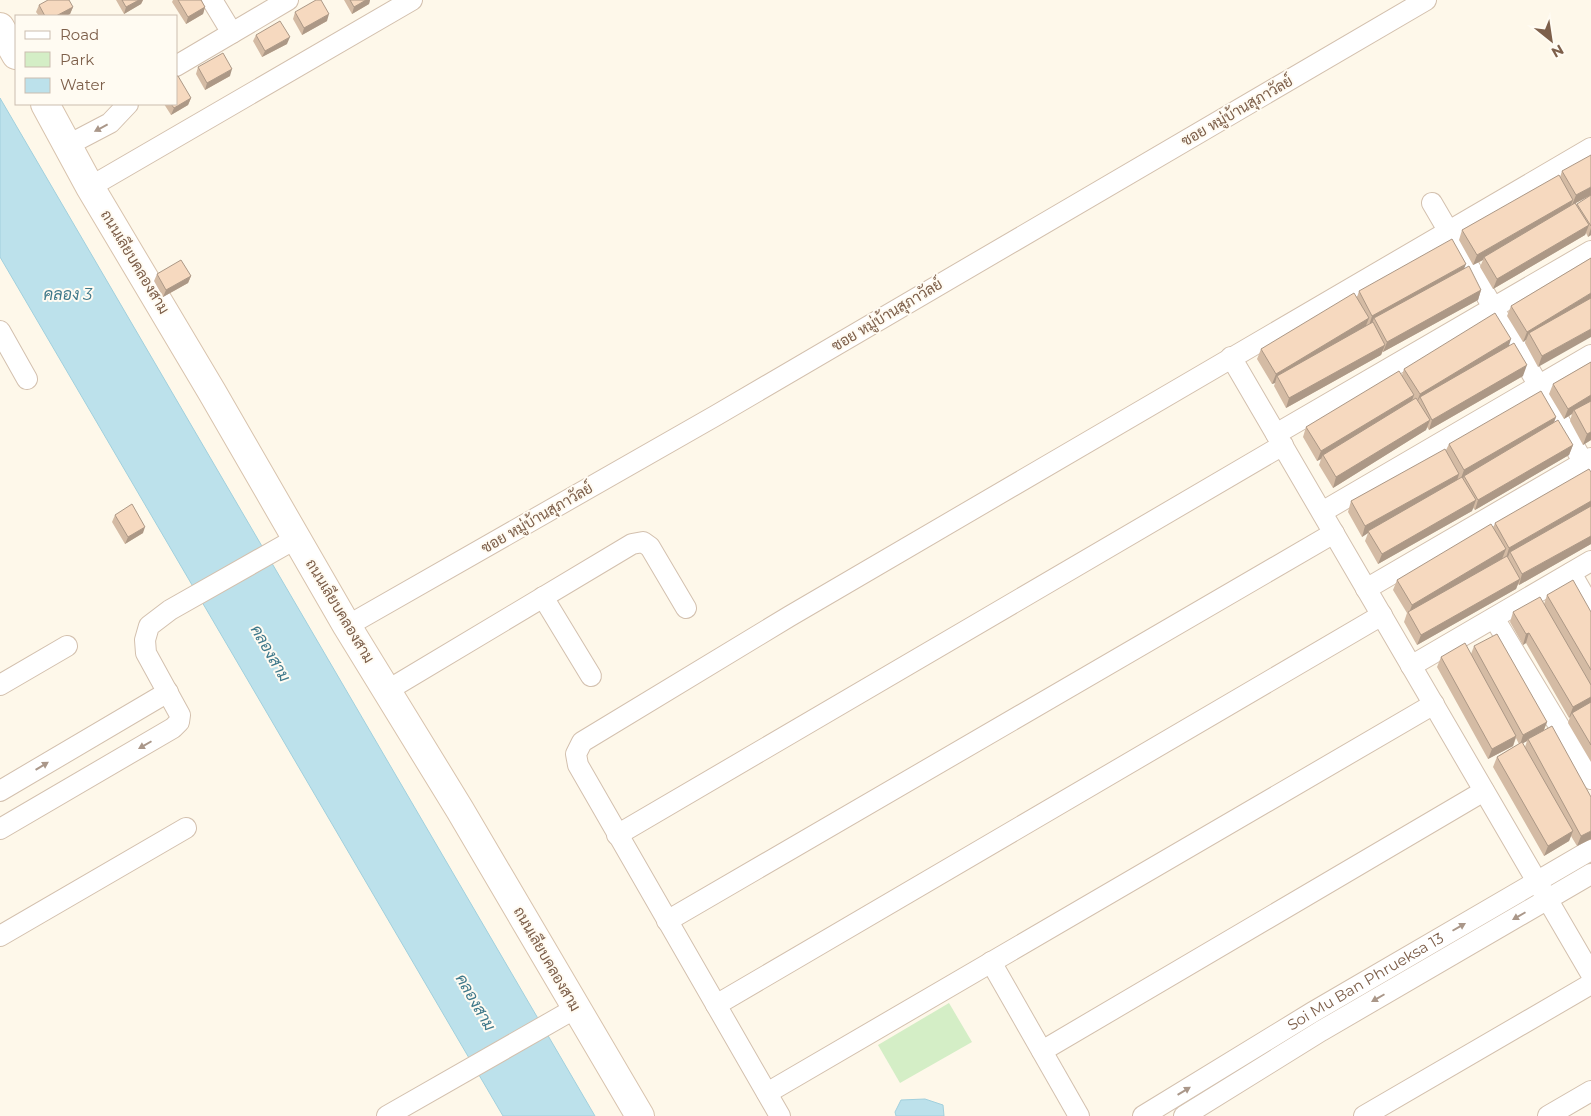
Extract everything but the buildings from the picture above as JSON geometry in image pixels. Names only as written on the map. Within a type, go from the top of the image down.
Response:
[{"type":"main road","points":[[0,27],[15,53]]},
{"type":"main road","name":"ถนนเลียบคลองสาม","points":[[50,105],[90,188],[347,626],[388,690],[640,1116]]},
{"type":"street","points":[[212,0],[232,33]]},
{"type":"street","points":[[178,65],[288,0]]},
{"type":"street","points":[[90,188],[412,0]]},
{"type":"street","name":"ซอย หมู่บ้านสุภาวัลย์","points":[[347,626],[715,416],[1426,0]]},
{"type":"street","points":[[68,145],[110,123],[127,105]]},
{"type":"street","points":[[780,1116],[578,765],[576,754],[582,742],[799,611],[1591,148]]},
{"type":"street","points":[[1366,588],[1588,465],[1537,386],[1432,203]]},
{"type":"street","points":[[617,835],[1280,440],[1492,309],[1591,251]]},
{"type":"street","points":[[0,331],[27,379]]},
{"type":"street","points":[[1322,512],[1591,355]]},
{"type":"street","points":[[1231,357],[1591,974]]},
{"type":"street","points":[[667,921],[1334,533]]},
{"type":"street","points":[[0,829],[173,728],[179,722],[180,715],[146,653],[144,640],[149,626],[170,610],[297,538]]},
{"type":"street","points":[[388,690],[632,544],[643,542],[650,547],[686,608]]},
{"type":"street","points":[[1412,666],[1591,561]]},
{"type":"street","points":[[1571,573],[1591,608]]},
{"type":"street","points":[[543,597],[591,676]]},
{"type":"street","points":[[716,1005],[1382,615]]},
{"type":"street","points":[[1494,618],[1591,779]]},
{"type":"street","points":[[0,685],[67,646]]},
{"type":"street","points":[[0,791],[168,692]]},
{"type":"street","points":[[767,1093],[1434,704]]},
{"type":"street","points":[[1042,1050],[1484,791]]},
{"type":"street","points":[[0,936],[186,828]]},
{"type":"street","name":"Soi Mu Ban Phrueksa 13","points":[[1143,1116],[1313,1012],[1591,850]]},
{"type":"street","name":"Soi Mu Ban Phrueksa 13","points":[[1184,1116],[1321,1031],[1591,874]]},
{"type":"street","points":[[991,962],[1079,1116]]},
{"type":"street","points":[[1364,1116],[1591,984]]},
{"type":"street","points":[[387,1116],[576,1008]]},
{"type":"street","points":[[1548,1116],[1591,1091]]},
{"type":"green space","points":[[949,1003],[972,1042],[900,1083],[878,1045]]},
{"type":"water","name":"คลอง 3","points":[[0,98],[595,1116],[503,1116],[0,257]]},
{"type":"water","points":[[925,1099],[943,1105],[944,1116],[896,1116],[895,1112],[901,1100]]},
{"type":"water label","name":"คลองสาม","points":[[271,653]]},
{"type":"water label","name":"คลองสาม","points":[[476,1002]]}]
